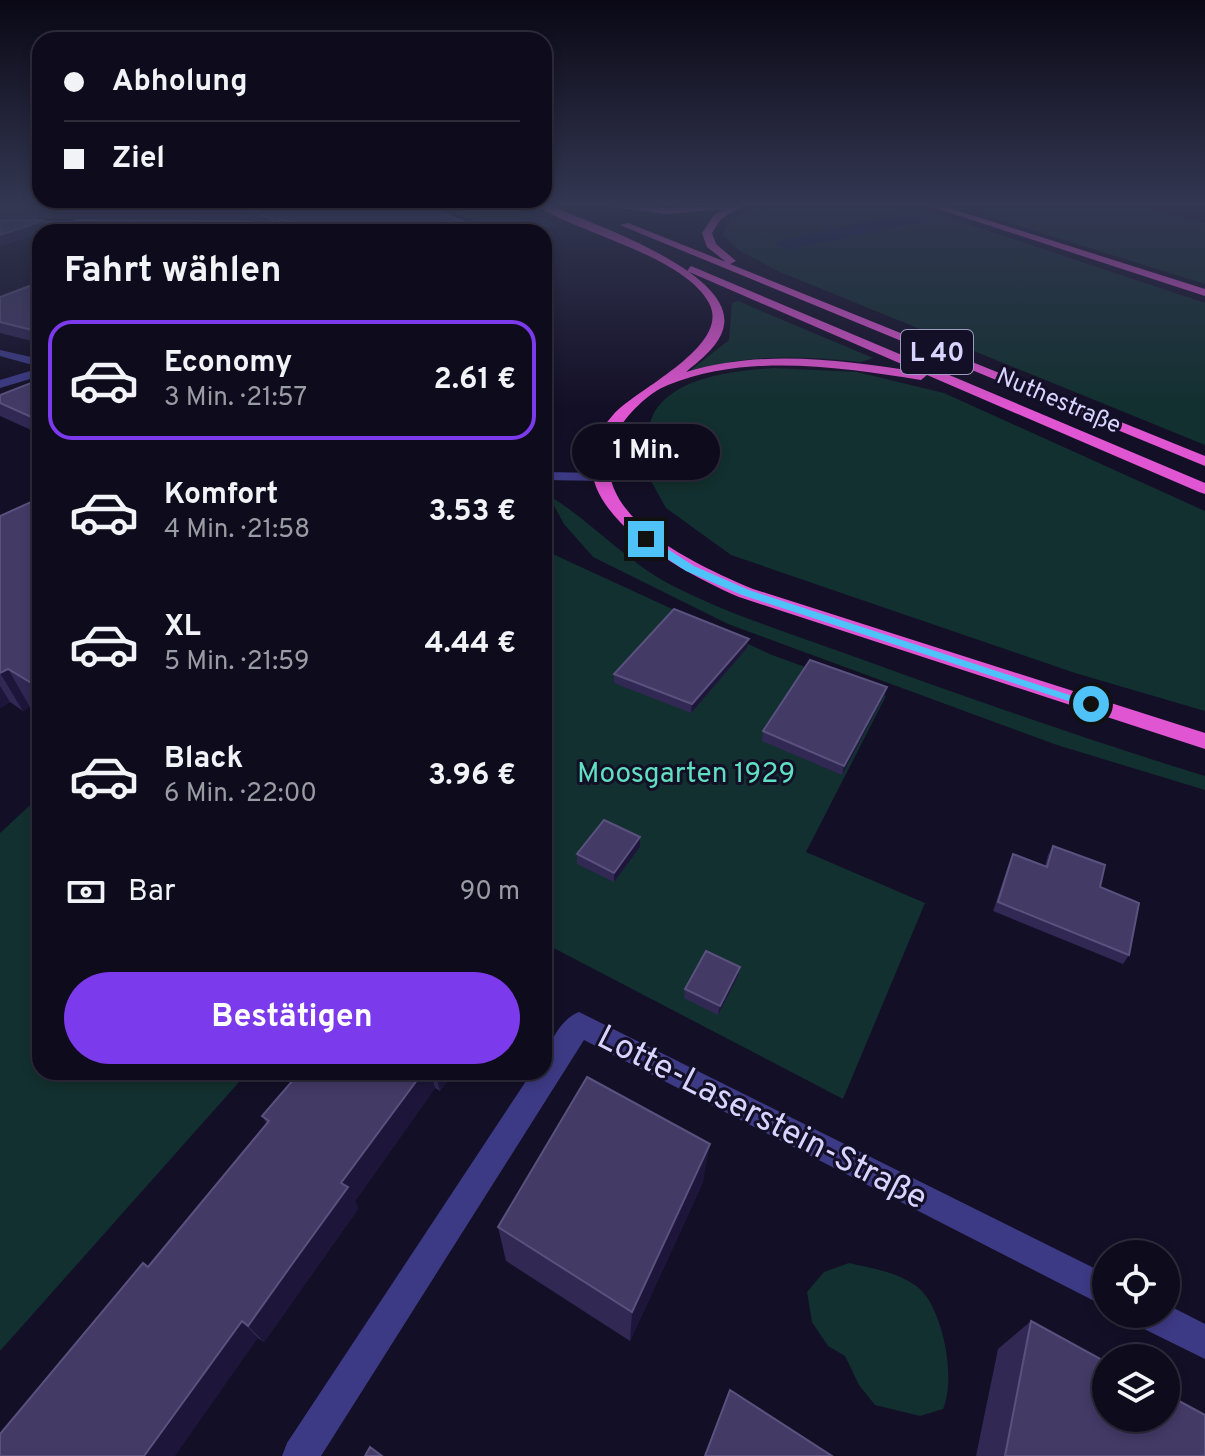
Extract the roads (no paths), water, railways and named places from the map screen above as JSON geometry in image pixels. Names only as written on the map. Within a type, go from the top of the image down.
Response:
[{"type":"highway","points":[[680,273],[703,287],[717,306],[718,328],[705,349],[629,405],[606,438],[601,457],[603,477],[617,508],[646,539],[716,581],[1205,741]]},
{"type":"highway","name":"Nuthestraße","points":[[700,273],[1205,489]]},
{"type":"highway","name":"Nuthestraße","points":[[743,273],[1205,461]]},
{"type":"highway","points":[[747,273],[751,276]]},
{"type":"highway","points":[[1142,273],[1205,293]]},
{"type":"highway","points":[[648,392],[682,377],[722,367],[790,362],[863,367],[958,383]]},
{"type":"street","points":[[0,353],[32,361]]},
{"type":"street","points":[[0,384],[32,374]]},
{"type":"street","points":[[552,476],[603,477]]},
{"type":"street","name":"Lotte-Laserstein-Straße","points":[[552,1066],[579,1024],[1092,1284]]},
{"type":"street","name":"Lotte-Laserstein-Straße","points":[[300,1456],[543,1080]]},
{"type":"street","points":[[1178,1328],[1205,1342]]},
{"type":"park label","name":"Moosgarten 1929","points":[[686,772]]}]
